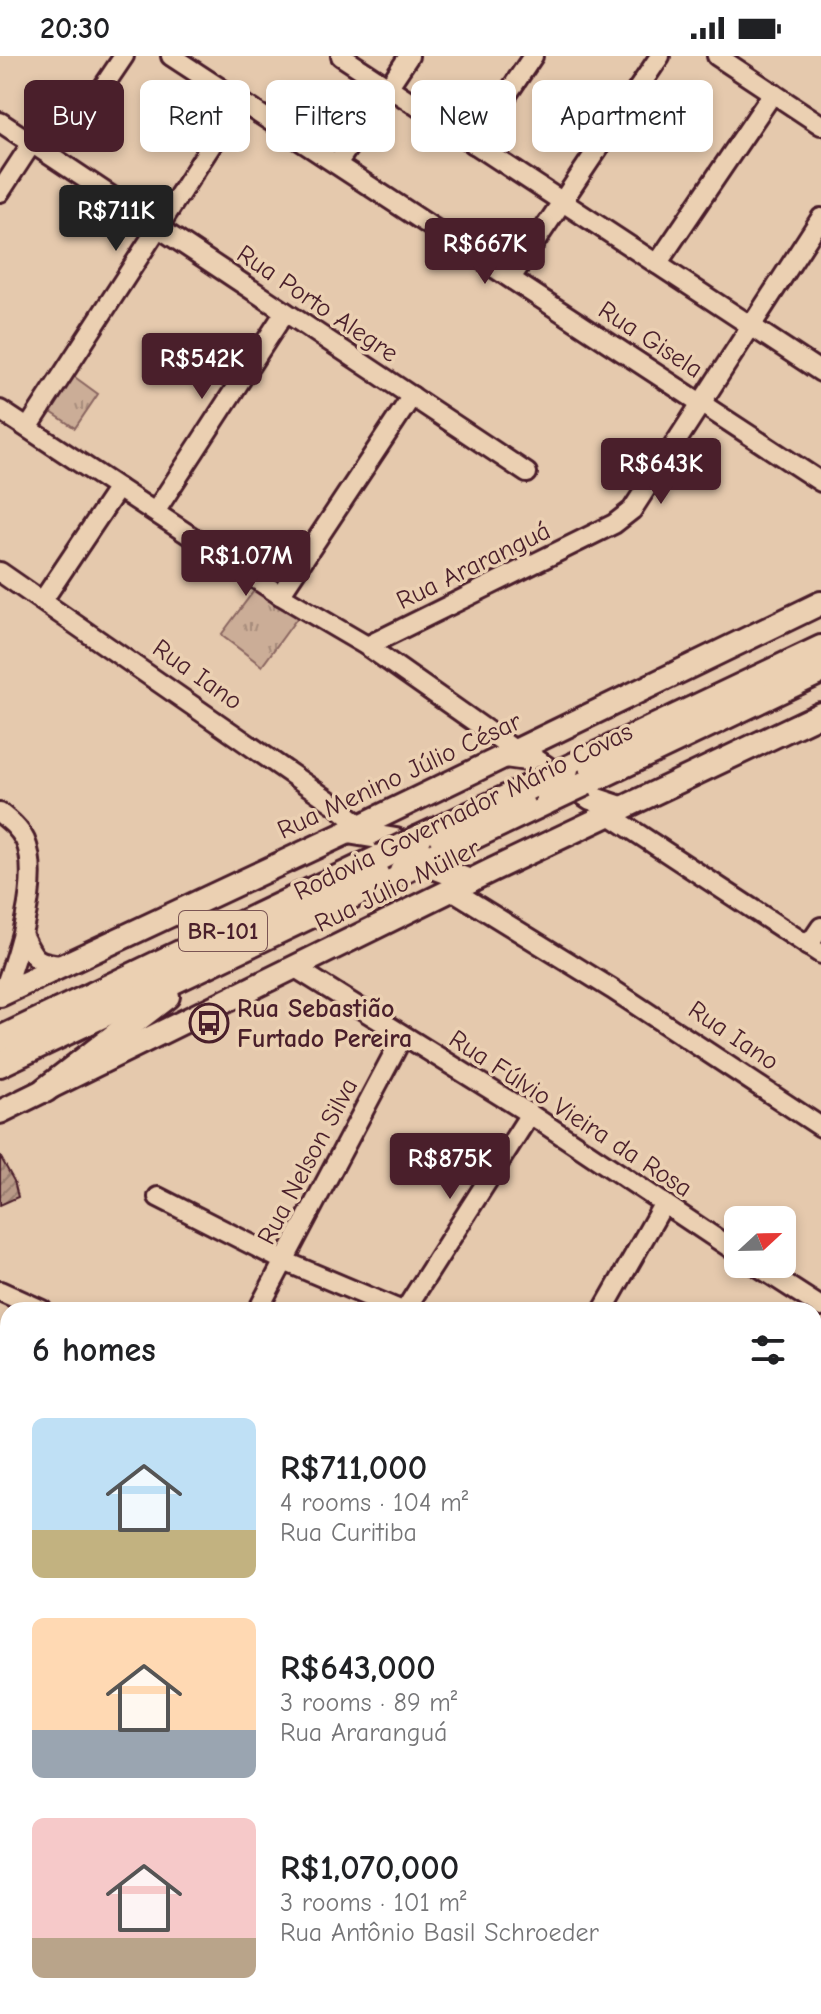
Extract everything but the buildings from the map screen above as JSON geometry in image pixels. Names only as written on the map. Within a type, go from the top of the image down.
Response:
[{"type":"highway","name":"Rodovia Governador Mário Covas","points":[[0,1039],[414,852],[548,801],[572,779],[821,648]]},
{"type":"highway","name":"Rodovia Governador Mário Covas","points":[[0,1064],[402,872],[414,852],[527,788],[572,779],[821,671]]},
{"type":"highway","points":[[45,1090],[208,966]]},
{"type":"main road","name":"Rua Menino Júlio César","points":[[2,994],[392,811],[821,603]]},
{"type":"main road","name":"Rua Júlio Müller","points":[[0,1112],[454,889],[821,714]]},
{"type":"main road","points":[[543,738],[541,758],[572,779],[607,815]]},
{"type":"main road","points":[[510,754],[534,760],[572,779]]},
{"type":"main road","points":[[392,811],[391,826],[414,852]]},
{"type":"main road","name":"Rua Iano","points":[[354,829],[414,852],[454,889]]},
{"type":"street","points":[[108,80],[124,56]]},
{"type":"street","name":"Rua Gisela","points":[[171,56],[208,80]]},
{"type":"street","points":[[341,56],[377,80]]},
{"type":"street","points":[[393,80],[409,56]]},
{"type":"street","points":[[516,81],[533,56]]},
{"type":"street","points":[[511,278],[660,56]]},
{"type":"street","points":[[717,56],[821,125]]},
{"type":"street","points":[[657,264],[773,93]]},
{"type":"street","name":"Rua Gisela","points":[[250,107],[821,482]]},
{"type":"street","name":"Rua Porto Alegre","points":[[0,122],[24,138]]},
{"type":"street","points":[[0,192],[26,152]]},
{"type":"street","name":"Rua Porto Alegre","points":[[46,152],[527,473]]},
{"type":"street","points":[[28,428],[207,152]]},
{"type":"street","points":[[337,164],[345,152]]},
{"type":"street","points":[[486,152],[821,372]]},
{"type":"street","name":"Rua Araranguá","points":[[367,646],[614,524],[632,510],[821,218]]},
{"type":"street","points":[[155,512],[285,312]]},
{"type":"street","points":[[280,595],[412,396]]},
{"type":"street","points":[[0,410],[280,595],[367,646],[510,754]]},
{"type":"street","points":[[43,600],[118,488]]},
{"type":"street","name":"Rua Iano","points":[[0,572],[337,806],[354,829]]},
{"type":"street","points":[[0,813],[21,833],[30,857],[23,936],[2,994]]},
{"type":"street","points":[[607,815],[815,950],[821,927]]},
{"type":"street","name":"Rua Iano","points":[[454,889],[821,1127]]},
{"type":"street","points":[[23,936],[33,957],[61,965]]},
{"type":"street","name":"Rua Fúlvio Vieira da Rosa","points":[[294,967],[530,1114],[724,1244]]},
{"type":"street","name":"Rua Nelson Silva","points":[[262,1302],[403,1036]]},
{"type":"street","points":[[408,1302],[530,1114]]},
{"type":"street","points":[[158,1197],[284,1261],[384,1302]]},
{"type":"street","points":[[608,1302],[664,1203]]},
{"type":"street","points":[[770,1278],[798,1302]]},
{"type":"street","points":[[0,1291],[24,1302]]},
{"type":"green space","points":[[72,375],[98,394],[75,428],[48,410]]},
{"type":"green space","points":[[259,584],[300,614],[262,666],[221,635]]},
{"type":"place","name":"Rua Sebastião Furtado Pereira","points":[[209,1023]]}]
